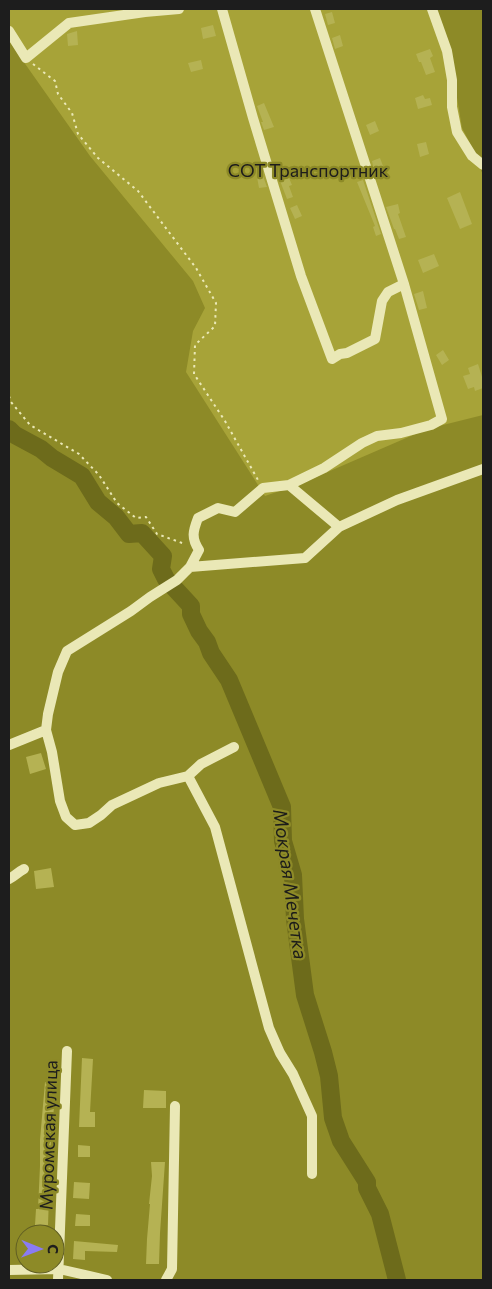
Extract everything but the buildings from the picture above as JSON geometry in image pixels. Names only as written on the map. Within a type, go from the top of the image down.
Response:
[{"type":"street","points":[[9,31],[26,58],[68,23],[179,9]]},
{"type":"street","points":[[222,9],[301,276],[332,359],[375,339],[382,301],[388,292],[404,284]]},
{"type":"street","points":[[234,747],[201,764],[188,776],[159,783],[112,805],[89,823],[75,825],[66,817],[60,801],[52,752],[46,730],[58,672],[68,651],[177,580],[190,567],[199,550],[193,541],[198,518],[218,508],[235,512],[263,488],[289,485],[324,468],[362,443],[378,436],[402,433],[431,425],[442,419],[404,284],[315,9]]},
{"type":"street","points":[[432,9],[447,51],[452,80],[452,107],[457,132],[472,156],[483,166]]},
{"type":"street","points":[[190,567],[305,558],[339,527],[397,500],[483,469]]},
{"type":"street","points":[[289,485],[339,527]]},
{"type":"street","points":[[9,745],[46,730]]},
{"type":"street","points":[[188,776],[215,827],[269,1028],[280,1054],[293,1074],[312,1116],[312,1174]]},
{"type":"street","points":[[9,879],[24,869]]},
{"type":"street","name":"Муромская улица","points":[[61,1224],[67,1051]]},
{"type":"street","points":[[166,1280],[172,1269],[175,1106]]},
{"type":"street","points":[[65,1270],[107,1280]]},
{"type":"path","points":[[26,58],[55,81],[58,94],[72,113],[78,134],[98,158],[138,191],[196,268],[216,303],[216,326],[195,346],[194,374],[225,422],[263,488]]},
{"type":"path","points":[[9,396],[11,402],[30,424],[80,454],[99,475],[117,503],[136,518],[146,516],[157,534],[189,545],[193,541]]},
{"type":"green space","name":"СОТ Транспортник","points":[[9,9],[436,9],[448,43],[462,128],[483,175],[483,415],[427,429],[300,484],[265,496],[186,372],[193,331],[205,308],[193,281],[90,156],[9,41]]},
{"type":"waterway","name":"Мокрая Мечетка","points":[[9,429],[15,435],[41,449],[82,476],[98,502],[116,517],[129,534],[142,533],[163,556],[161,569],[166,579],[191,606],[191,614],[199,631],[229,680],[282,807],[283,841],[293,875],[295,919],[305,995],[329,1076],[333,1118],[341,1141],[367,1182],[367,1188],[380,1214],[397,1280]]}]
